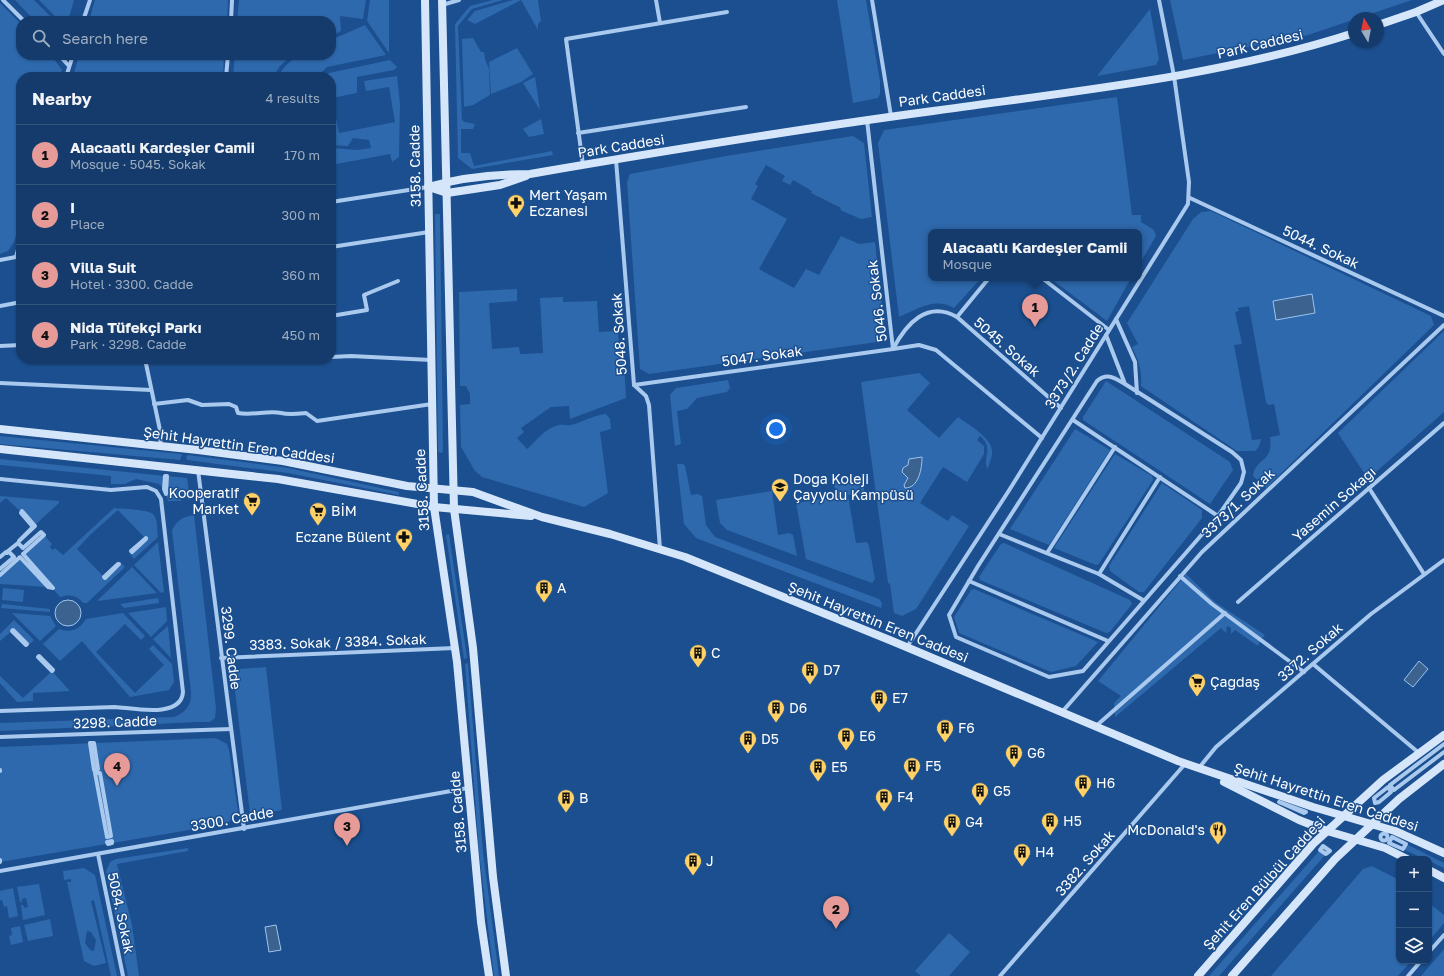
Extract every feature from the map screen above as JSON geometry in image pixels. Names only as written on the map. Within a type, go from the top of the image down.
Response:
[{"type":"street","points":[[3,0],[19,16]]},
{"type":"street","points":[[85,16],[90,0]]},
{"type":"street","points":[[231,16],[232,0]]},
{"type":"street","name":"3158. Cadde","points":[[425,0],[434,507],[455,648],[481,922],[489,976]]},
{"type":"street","points":[[442,2],[459,0]]},
{"type":"street","points":[[656,0],[660,23]]},
{"type":"street","points":[[872,0],[891,116]]},
{"type":"street","name":"3373/2. Cadde","points":[[1142,278],[1186,209],[1190,198],[1174,76],[1159,0]]},
{"type":"street","points":[[1384,23],[1416,12],[1444,0]]},
{"type":"street","name":"3158. Cadde","points":[[442,2],[454,509],[473,648],[493,877],[506,976]]},
{"type":"street","points":[[583,165],[566,39],[727,12]]},
{"type":"street","points":[[1416,12],[1444,54]]},
{"type":"street","name":"Park Caddesi","points":[[428,187],[446,182],[498,174],[530,174],[891,116],[1174,76],[1289,51],[1348,35]]},
{"type":"street","points":[[64,60],[70,66]]},
{"type":"street","points":[[68,72],[72,60]]},
{"type":"street","points":[[226,72],[228,60]]},
{"type":"street","points":[[578,133],[746,107]]},
{"type":"street","name":"5046. Sokak","points":[[867,120],[893,349],[919,346],[936,350],[1042,438]]},
{"type":"street","name":"5048. Sokak","points":[[616,160],[634,385],[646,396],[649,405],[660,549]]},
{"type":"street","name":"Park Caddesi","points":[[446,193],[500,185],[530,174]]},
{"type":"street","points":[[336,201],[428,187],[446,193]]},
{"type":"street","name":"5044. Sokak","points":[[1190,198],[1444,316]]},
{"type":"street","points":[[336,246],[429,232]]},
{"type":"street","points":[[0,260],[16,257]]},
{"type":"street","points":[[336,315],[367,310],[364,295],[398,281]]},
{"type":"street","points":[[957,317],[987,281]]},
{"type":"street","points":[[1046,281],[1109,330]]},
{"type":"street","name":"3373/2. Cadde","points":[[906,647],[1042,438],[1140,281]]},
{"type":"street","points":[[0,306],[16,303]]},
{"type":"street","name":"5045. Sokak","points":[[893,349],[901,334],[911,322],[917,318],[934,312],[943,311],[957,317],[1061,408]]},
{"type":"street","points":[[1116,319],[1135,362],[1137,393]]},
{"type":"street","name":"3373/1. Sokak","points":[[1062,712],[1211,542],[1444,325]]},
{"type":"street","points":[[1106,335],[1125,384]]},
{"type":"street","points":[[0,346],[16,345]]},
{"type":"street","name":"5047. Sokak","points":[[634,385],[893,349]]},
{"type":"street","points":[[336,357],[351,356],[432,360]]},
{"type":"street","points":[[145,364],[161,435],[160,445]]},
{"type":"street","points":[[1113,377],[1125,384],[1232,452],[1241,460],[1244,472],[1241,484],[1218,516],[1143,600],[1083,671],[1049,677],[956,637],[948,615],[1101,378],[1113,377]]},
{"type":"street","points":[[0,382],[151,390]]},
{"type":"street","points":[[154,404],[188,400],[202,405],[229,404],[236,407],[238,413],[281,413],[289,415],[306,413],[317,421],[432,404]]},
{"type":"street","points":[[1073,420],[1218,516]]},
{"type":"street","name":"Yasemin Sokağı","points":[[1238,602],[1444,423]]},
{"type":"street","name":"Şehit Hayrettin Eren Caddesi","points":[[0,429],[160,445],[283,461],[407,486],[473,492],[542,516],[685,557],[906,647],[1185,764],[1344,816],[1395,831],[1444,853]]},
{"type":"street","points":[[1047,553],[1115,447]]},
{"type":"street","name":"Şehit Hayrettin Eren Caddesi","points":[[0,449],[198,469],[290,481],[434,507],[542,516]]},
{"type":"street","name":"3299. Cadde","points":[[198,469],[244,829]]},
{"type":"street","points":[[1099,574],[1160,477]]},
{"type":"street","points":[[0,479],[111,490],[141,487],[154,489],[158,493],[161,499],[183,692],[177,705],[167,709],[132,710],[115,707],[0,711]]},
{"type":"street","points":[[1369,488],[1424,574]]},
{"type":"street","points":[[22,511],[35,526],[19,540],[33,527],[21,513],[22,511]]},
{"type":"street","points":[[0,569],[14,557],[8,551],[18,543],[23,548],[40,532],[44,535],[23,554],[53,588],[48,587],[20,557],[0,575]]},
{"type":"street","points":[[999,534],[1099,574],[1143,600]]},
{"type":"street","name":"3372. Sokak","points":[[1198,769],[1216,747],[1371,614],[1444,560]]},
{"type":"street","points":[[1180,576],[1212,604],[1304,672]]},
{"type":"street","points":[[969,581],[1108,641]]},
{"type":"street","points":[[1096,726],[1225,613]]},
{"type":"street","name":"3383. Sokak / 3384. Sokak","points":[[221,658],[455,648]]},
{"type":"street","points":[[1313,664],[1419,753]]},
{"type":"street","name":"3298. Cadde","points":[[0,738],[231,729]]},
{"type":"street","name":"Şehit Eren Bülbül Caddesi","points":[[1198,976],[1313,844],[1383,780],[1444,735]]},
{"type":"street","points":[[90,743],[94,743],[98,769],[94,770],[90,743]]},
{"type":"street","points":[[1444,744],[1390,786],[1394,790],[1444,752]]},
{"type":"street","name":"3382. Sokak","points":[[1000,976],[1185,764]]},
{"type":"street","points":[[1232,976],[1335,859],[1399,799],[1444,764]]},
{"type":"street","name":"Şehit Hayrettin Eren Caddesi","points":[[1198,769],[1292,816],[1327,831],[1384,848],[1401,856]]},
{"type":"street","points":[[95,773],[100,773],[111,836],[107,837],[95,773]]},
{"type":"street","name":"3300. Cadde","points":[[0,871],[244,829],[468,788]]},
{"type":"street","points":[[1279,802],[1306,812],[1304,814],[1279,802]]},
{"type":"street","name":"5084. Sokak","points":[[98,854],[123,976]]},
{"type":"street","points":[[1432,872],[1444,878]]},
{"type":"street","points":[[1432,949],[1444,935]]},
{"type":"street","points":[[1408,976],[1418,964]]},
{"type":"shaded area","points":[[15,0],[34,0],[50,16],[30,16]]},
{"type":"shaded area","points":[[39,0],[74,0],[69,16],[55,16]]},
{"type":"shaded area","points":[[95,0],[228,0],[227,16],[90,16]]},
{"type":"shaded area","points":[[239,0],[366,0],[363,19],[340,16],[341,31],[336,34],[336,16],[237,16]]},
{"type":"shaded area","points":[[370,0],[389,0],[389,53],[367,21]]},
{"type":"shaded area","points":[[493,0],[503,0],[472,9],[458,26],[462,120],[475,124],[473,129],[461,129],[461,153],[470,153],[474,166],[552,151],[553,155],[472,169],[458,158],[455,24],[470,6]]},
{"type":"shaded area","points":[[513,0],[521,0],[475,24],[467,20],[475,11]]},
{"type":"shaded area","points":[[521,0],[538,0],[541,21],[538,24],[538,30]]},
{"type":"shaded area","points":[[837,0],[866,0],[880,81],[880,94],[878,98],[853,103]]},
{"type":"shaded area","points":[[1170,0],[1412,0],[1376,12],[1348,12],[1348,22],[1308,35],[1183,60]]},
{"type":"shaded area","points":[[0,3],[16,19],[16,60],[55,60],[62,70],[61,72],[16,72],[16,235],[14,242],[8,251],[0,254]]},
{"type":"shaded area","points":[[1150,9],[1159,59],[1156,65],[1097,76]]},
{"type":"shaded area","points":[[365,25],[386,55],[327,67],[322,72],[281,72],[294,60],[336,60],[336,38]]},
{"type":"shaded area","points":[[473,38],[481,52],[484,52],[489,69],[490,95],[473,105],[464,107],[462,39]]},
{"type":"shaded area","points":[[517,48],[533,74],[521,82],[491,94],[489,62]]},
{"type":"shaded area","points":[[78,60],[224,60],[223,72],[74,72]]},
{"type":"shaded area","points":[[235,60],[287,60],[276,72],[233,72]]},
{"type":"shaded area","points":[[390,60],[397,67],[394,70],[357,77],[357,93],[336,97],[336,72],[334,72]]},
{"type":"shaded area","points":[[397,76],[400,104],[399,157],[392,162],[390,154],[336,164],[336,148],[358,150],[371,148],[369,140],[353,138],[348,146],[336,145],[336,118],[339,133],[395,122],[389,87],[366,91],[364,81]]},
{"type":"shaded area","points":[[535,77],[540,110],[523,83]]},
{"type":"shaded area","points":[[1117,97],[1132,215],[1141,215],[1141,222],[1154,230],[1156,236],[1142,260],[1142,229],[928,229],[928,281],[978,281],[954,308],[940,304],[926,305],[899,317],[878,143],[884,130]]},
{"type":"shaded area","points":[[541,119],[544,134],[529,137],[523,129]]},
{"type":"shaded area","points":[[853,136],[864,143],[872,217],[861,219],[840,210],[841,208],[811,193],[812,191],[793,180],[790,185],[782,181],[785,176],[766,165],[755,184],[758,186],[751,199],[787,219],[759,269],[794,288],[806,269],[819,275],[841,236],[859,244],[875,242],[885,333],[877,342],[649,374],[640,369],[627,182],[630,174],[726,156]]},
{"type":"shaded area","points":[[1211,211],[1431,316],[1434,325],[1266,488],[1253,476],[1254,470],[1269,452],[1270,437],[1280,435],[1274,404],[1268,405],[1266,402],[1249,306],[1238,308],[1239,311],[1235,312],[1242,344],[1234,345],[1252,440],[1261,439],[1259,447],[1255,451],[1237,451],[1141,386],[1140,366],[1132,347],[1138,344],[1127,323],[1193,219],[1201,212]]},
{"type":"shaded area","points":[[435,214],[440,214],[443,452],[441,453],[438,452]]},
{"type":"shaded area","points":[[1054,281],[1129,281],[1107,321]]},
{"type":"shaded area","points":[[517,289],[517,301],[489,303],[492,349],[519,347],[520,354],[543,353],[540,298],[563,297],[563,302],[597,301],[599,332],[618,331],[619,347],[623,347],[626,398],[570,419],[569,406],[551,407],[521,428],[524,432],[517,438],[527,449],[545,432],[554,427],[560,425],[571,425],[606,414],[610,419],[611,429],[600,432],[608,493],[584,507],[482,477],[475,471],[461,447],[460,405],[470,404],[470,394],[466,386],[460,386],[459,292]]},
{"type":"shaded area","points":[[1312,294],[1315,313],[1276,320],[1273,301]]},
{"type":"shaded area","points":[[1444,331],[1444,412],[1368,479],[1338,433]]},
{"type":"shaded area","points":[[919,373],[930,383],[907,410],[939,438],[958,417],[980,433],[992,448],[992,455],[988,469],[986,466],[987,445],[980,436],[977,440],[984,446],[984,454],[967,482],[943,467],[920,503],[948,521],[952,515],[969,526],[916,609],[902,616],[894,613],[890,584],[888,583],[861,382]],"holes":[[[922,457],[921,469],[904,484],[908,478],[902,472],[903,468],[908,465],[909,459]]]},
{"type":"shaded area","points":[[728,380],[730,388],[727,392],[697,398],[687,409],[677,411],[681,444],[675,446],[670,395],[676,388]]},
{"type":"shaded area","points":[[1106,381],[1230,462],[1233,470],[1210,504],[1083,420],[1083,417]]},
{"type":"shaded area","points":[[1075,429],[1110,450],[1049,545],[1010,529]]},
{"type":"shaded area","points":[[0,436],[182,455],[180,460],[0,444]]},
{"type":"shaded area","points":[[1115,454],[1152,476],[1153,480],[1099,564],[1096,565],[1054,548]]},
{"type":"shaded area","points":[[188,455],[288,468],[399,492],[399,495],[288,473],[187,460],[186,456]]},
{"type":"shaded area","points":[[922,457],[917,481],[914,485],[905,488],[904,485],[908,478],[902,472],[903,468],[908,465],[909,459]]},
{"type":"shaded area","points":[[0,459],[165,476],[164,489],[159,484],[136,479],[125,484],[111,484],[111,476],[0,465]]},
{"type":"shaded area","points":[[677,464],[683,464],[685,466],[691,495],[698,494],[702,496],[706,525],[715,537],[879,599],[882,603],[881,608],[696,538],[684,524]]},
{"type":"shaded area","points":[[167,476],[187,478],[190,500],[188,500],[187,493],[180,494],[181,501],[168,501],[166,494]]},
{"type":"shaded area","points":[[862,479],[865,493],[848,495],[856,543],[867,542],[869,546],[875,579],[872,583],[806,559],[796,503],[836,497],[834,483]]},
{"type":"shaded area","points":[[1162,483],[1202,510],[1202,518],[1144,592],[1139,592],[1110,571],[1109,566]]},
{"type":"shaded area","points":[[772,491],[778,535],[789,533],[793,535],[797,556],[727,530],[720,523],[716,500]]},
{"type":"shaded area","points":[[0,496],[59,501],[59,503],[35,525],[6,498],[0,503]]},
{"type":"shaded area","points":[[114,508],[142,510],[151,513],[154,515],[156,520],[158,537],[134,559],[130,554],[146,539],[118,510],[91,534],[77,549],[105,578],[121,563],[125,567],[87,603],[83,603],[78,598],[73,596],[60,597],[23,554],[44,535],[52,544],[50,547],[53,550],[55,548],[63,555]]},
{"type":"shaded area","points":[[194,515],[216,708],[215,718],[210,722],[0,731],[0,723],[174,717],[182,713],[187,708],[191,692],[172,531],[180,520]]},
{"type":"shaded area","points":[[449,534],[467,658],[464,659],[446,535]]},
{"type":"shaded area","points":[[158,542],[164,592],[161,593],[134,565]]},
{"type":"shaded area","points":[[1004,543],[1130,600],[1132,604],[1110,632],[1106,633],[980,580],[979,577],[1001,544]]},
{"type":"shaded area","points":[[20,557],[48,587],[0,584],[0,575]]},
{"type":"shaded area","points":[[132,567],[157,593],[98,601],[98,600]]},
{"type":"shaded area","points":[[1186,574],[1215,602],[1265,635],[1258,646],[1235,630],[1231,634],[1231,628],[1227,626],[1226,633],[1221,628],[1115,717],[1114,703],[1121,696],[1098,681]]},
{"type":"shaded area","points":[[3,588],[24,590],[23,602],[2,600]]},
{"type":"shaded area","points":[[974,589],[1098,642],[1076,666],[1051,672],[959,633],[954,617],[971,590]]},
{"type":"shaded area","points":[[158,598],[159,603],[124,608],[120,604]]},
{"type":"shaded area","points":[[68,600],[77,604],[81,613],[77,622],[68,626],[59,622],[55,613],[59,604]]},
{"type":"shaded area","points":[[2,604],[50,609],[50,612],[1,608]]},
{"type":"shaded area","points":[[166,607],[167,621],[151,637],[128,613]]},
{"type":"shaded area","points":[[12,613],[50,616],[56,626],[40,641]]},
{"type":"shaded area","points":[[123,613],[145,636],[141,640],[125,624],[96,652],[135,693],[164,665],[149,649],[153,645],[172,664],[174,682],[169,690],[130,697],[82,641],[60,661],[43,644],[59,629],[67,631],[74,630],[81,626],[86,619]]},
{"type":"shaded area","points":[[14,620],[34,640],[29,645],[13,630],[0,641],[0,634]]},
{"type":"shaded area","points":[[168,626],[171,658],[153,639]]},
{"type":"shaded area","points":[[1419,661],[1428,669],[1413,687],[1404,680]]},
{"type":"shaded area","points":[[468,663],[483,852],[499,976],[494,976],[479,852],[465,664]]},
{"type":"shaded area","points":[[266,667],[282,810],[253,815],[250,813],[233,675],[235,671],[239,669]]},
{"type":"shaded area","points":[[52,671],[70,691],[33,693],[33,701],[17,702],[0,683],[0,676],[23,698]]},
{"type":"shaded area","points":[[216,738],[227,744],[229,750],[238,812],[234,818],[225,824],[0,862],[0,747]]},
{"type":"shaded area","points":[[1406,844],[1430,856],[1418,856],[1403,849]]},
{"type":"shaded area","points":[[188,848],[188,851],[117,864],[132,925],[139,976],[128,976],[106,871],[110,862],[116,859]]},
{"type":"shaded area","points":[[1320,850],[1326,854],[1219,976],[1209,976]]},
{"type":"shaded area","points":[[1432,857],[1444,863],[1444,868],[1432,862]]},
{"type":"shaded area","points":[[1372,866],[1396,878],[1396,964],[1408,964],[1398,976],[1271,976],[1363,869]]},
{"type":"shaded area","points":[[84,868],[95,875],[117,976],[111,976],[94,900],[91,901],[106,963],[94,966],[84,961],[67,882],[71,882],[71,879],[64,880],[63,871]],"holes":[[[87,931],[91,932],[96,940],[94,951],[90,950],[85,943]]]},
{"type":"shaded area","points":[[39,884],[45,915],[23,920],[21,905],[23,905],[24,908],[28,907],[26,898],[22,899],[22,902],[20,902],[17,887]]},
{"type":"shaded area","points":[[13,888],[18,916],[9,918],[7,906],[4,907],[2,900],[0,900],[0,891]]},
{"type":"shaded area","points":[[1432,905],[1444,915],[1444,923],[1432,937]]},
{"type":"shaded area","points":[[50,919],[53,936],[28,941],[24,925]]},
{"type":"shaded area","points":[[276,925],[281,950],[269,952],[265,927]]},
{"type":"shaded area","points":[[20,926],[23,942],[11,945],[9,936],[12,935],[11,928]]},
{"type":"shaded area","points":[[949,933],[970,952],[949,976],[921,976],[915,971]]},
{"type":"shaded area","points":[[1444,949],[1444,976],[1421,976]]},
{"type":"place","name":"Mert Yaşam Eczanesi","points":[[516,218]]},
{"type":"place","name":"Alacaatlı Kardeşler Camii","points":[[1035,327]]},
{"type":"place","name":"Doğa Koleji Çayyolu Kampüsü","points":[[780,502]]},
{"type":"place","name":"Kooperatif Market","points":[[252,516]]},
{"type":"place","name":"BİM","points":[[318,526]]},
{"type":"place","name":"Eczane Bülent","points":[[404,552]]},
{"type":"place","name":"A","points":[[544,603]]},
{"type":"place","name":"C","points":[[698,668]]},
{"type":"place","name":"D7","points":[[810,685]]},
{"type":"place","name":"Çağdaş","points":[[1197,697]]},
{"type":"place","name":"E7","points":[[879,713]]},
{"type":"place","name":"D6","points":[[776,723]]},
{"type":"place","name":"F6","points":[[945,743]]},
{"type":"place","name":"E6","points":[[846,751]]},
{"type":"place","name":"D5","points":[[748,754]]},
{"type":"place","name":"G6","points":[[1014,768]]},
{"type":"place","name":"F5","points":[[912,781]]},
{"type":"place","name":"E5","points":[[818,782]]},
{"type":"place","name":"Nida Tüfekçi Parkı","points":[[117,786]]},
{"type":"place","name":"H6","points":[[1083,798]]},
{"type":"place","name":"G5","points":[[980,806]]},
{"type":"place","name":"F4","points":[[884,812]]},
{"type":"place","name":"B","points":[[566,813]]},
{"type":"place","name":"H5","points":[[1050,836]]},
{"type":"place","name":"G4","points":[[952,837]]},
{"type":"place","name":"McDonald's","points":[[1218,845]]},
{"type":"place","name":"Villa Suit","points":[[347,846]]},
{"type":"place","name":"H4","points":[[1022,867]]},
{"type":"place","name":"J","points":[[693,876]]},
{"type":"place","name":"I","points":[[836,929]]}]
